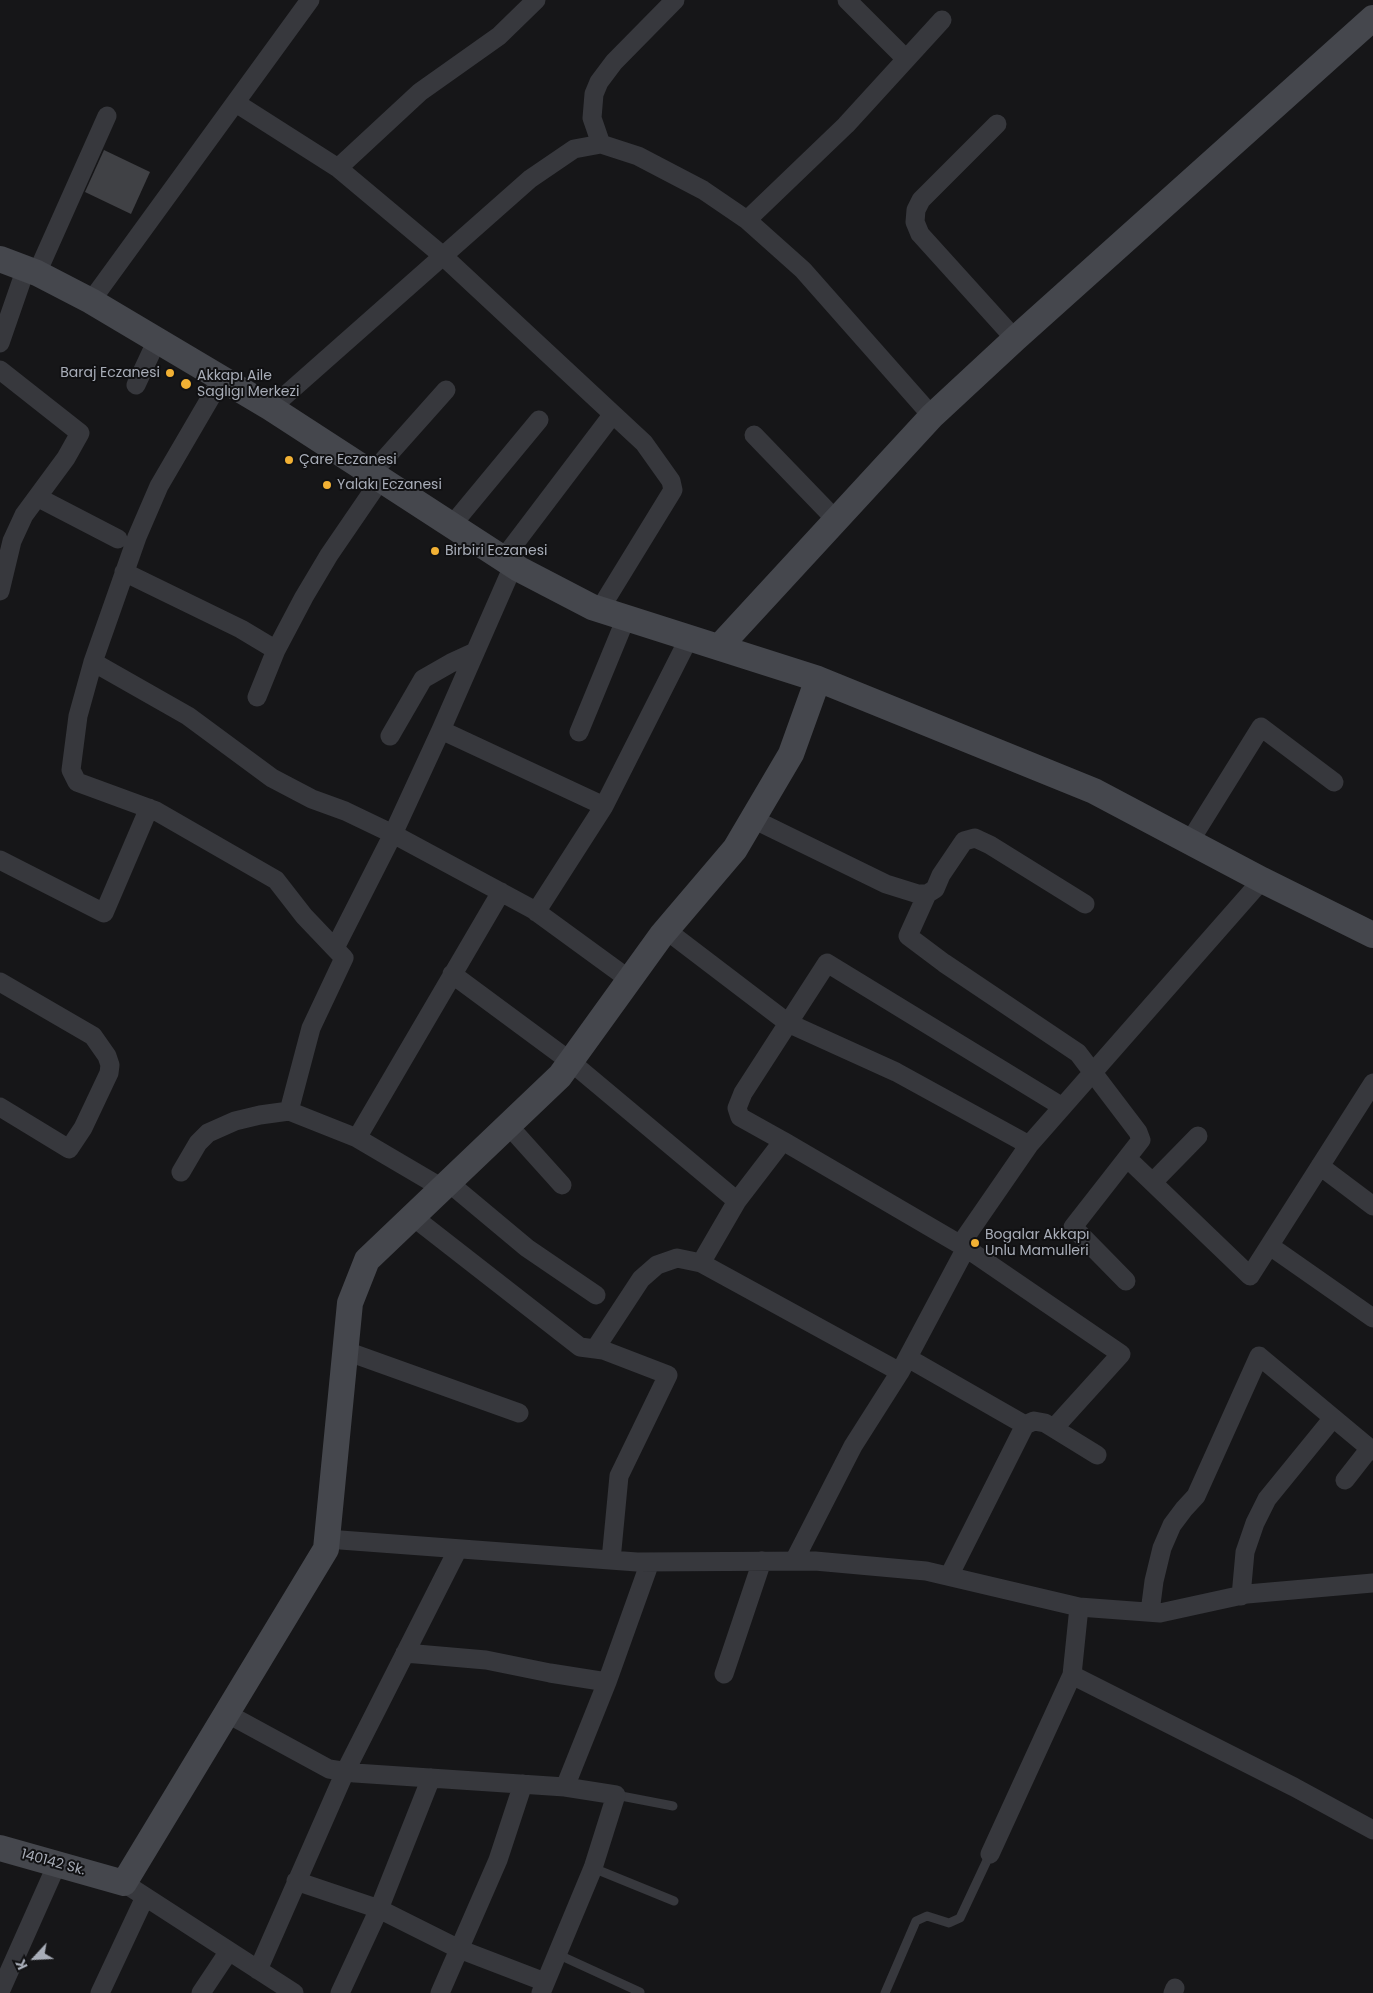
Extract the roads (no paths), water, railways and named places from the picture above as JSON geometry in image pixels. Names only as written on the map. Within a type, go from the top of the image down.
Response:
[{"type":"main road","points":[[719,647],[932,416],[1015,339],[1373,18]]},
{"type":"main road","points":[[0,258],[31,270],[92,301],[271,408],[508,562],[600,609],[818,679],[1094,791],[1262,880],[1373,935]]},
{"type":"main road","points":[[115,1880],[226,1713],[326,1549],[350,1303],[367,1260],[560,1076],[571,1062],[666,930],[735,848],[791,754],[818,679]]},
{"type":"main road","name":"140142 Sk.","points":[[0,1848],[115,1880]]},
{"type":"street","points":[[92,301],[310,0]]},
{"type":"street","points":[[338,168],[420,92],[498,36],[536,0]]},
{"type":"street","points":[[601,144],[592,118],[594,94],[599,82],[614,62],[675,0]]},
{"type":"street","points":[[847,0],[906,59]]},
{"type":"street","points":[[747,220],[846,125],[942,20]]},
{"type":"street","points":[[236,102],[338,168],[443,256],[644,443],[671,481],[673,490],[600,609]]},
{"type":"street","points":[[0,343],[31,270],[107,116]]},
{"type":"street","points":[[997,124],[921,200],[916,210],[915,222],[920,234],[1015,339]]},
{"type":"street","points":[[271,408],[530,179],[574,149],[601,144],[638,156],[703,190],[747,220],[803,270],[932,416]]},
{"type":"street","points":[[136,384],[157,340]]},
{"type":"street","points":[[0,370],[80,432],[66,458],[24,515],[12,541],[0,591]]},
{"type":"street","points":[[222,378],[159,486],[124,572],[78,716],[72,756],[72,776],[77,782],[149,808],[276,880],[304,916],[344,958],[310,1028],[289,1111]]},
{"type":"street","points":[[257,697],[276,650],[304,597],[376,476],[446,390]]},
{"type":"street","points":[[335,948],[393,834],[441,730],[475,652],[508,562],[613,414]]},
{"type":"street","points":[[452,525],[539,420]]},
{"type":"street","points":[[754,435],[836,520]]},
{"type":"street","points":[[37,497],[118,539]]},
{"type":"street","points":[[124,572],[241,629],[276,650]]},
{"type":"street","points":[[579,732],[626,618]]},
{"type":"street","points":[[536,912],[604,806],[689,638]]},
{"type":"street","points":[[390,736],[423,679],[475,652]]},
{"type":"street","points":[[94,662],[188,716],[272,778],[312,799],[345,810],[393,834],[536,912],[630,980]]},
{"type":"street","points":[[1190,841],[1261,727],[1334,782]]},
{"type":"street","points":[[441,730],[604,806]]},
{"type":"street","points":[[0,860],[104,913],[149,808]]},
{"type":"street","points":[[753,819],[886,884],[918,894],[927,894]]},
{"type":"street","points":[[1086,904],[990,845],[975,838],[964,841],[934,889],[927,894],[908,936],[944,964],[1078,1054],[1138,1132],[1141,1140],[1073,1227],[1126,1281]]},
{"type":"street","points":[[794,1561],[853,1446],[904,1365],[963,1246],[1029,1145],[1061,1106],[1093,1073],[1262,880]]},
{"type":"street","points":[[357,1138],[501,892]]},
{"type":"street","points":[[666,930],[788,1023],[896,1072],[1029,1145]]},
{"type":"street","points":[[1054,1428],[1121,1354],[963,1246],[740,1117],[736,1108],[743,1093],[827,963],[1061,1106]]},
{"type":"street","points":[[452,974],[571,1062],[738,1201]]},
{"type":"street","points":[[0,982],[93,1036],[107,1056],[110,1065],[109,1073],[83,1128],[69,1149],[0,1107]]},
{"type":"street","points":[[1127,1158],[1250,1276],[1373,1083]]},
{"type":"street","points":[[181,1172],[198,1143],[208,1133],[235,1121],[289,1111],[357,1138],[445,1185],[527,1248],[596,1295]]},
{"type":"street","points":[[508,1126],[562,1185]]},
{"type":"street","points":[[1153,1182],[1198,1136]]},
{"type":"street","points":[[701,1263],[738,1201],[783,1141]]},
{"type":"street","points":[[1320,1166],[1373,1206]]},
{"type":"street","points":[[412,1216],[580,1347],[603,1350],[668,1375],[619,1476],[611,1560]]},
{"type":"street","points":[[1270,1246],[1373,1318]]},
{"type":"street","points":[[595,1349],[641,1279],[656,1265],[677,1258],[701,1263],[1025,1426]]},
{"type":"street","points":[[346,1351],[519,1413]]},
{"type":"street","points":[[1150,1612],[1154,1581],[1162,1548],[1172,1525],[1196,1496],[1258,1356],[1372,1450],[1345,1480]]},
{"type":"street","points":[[1241,1596],[1245,1552],[1255,1523],[1267,1498],[1333,1418]]},
{"type":"street","points":[[949,1576],[1025,1426],[1034,1421],[1045,1423],[1097,1455]]},
{"type":"street","points":[[327,1539],[650,1562],[815,1561],[926,1571],[1078,1607],[1160,1613],[1241,1596],[1373,1583]]},
{"type":"street","points":[[258,1970],[345,1772],[458,1549]]},
{"type":"street","points":[[724,1674],[762,1561]]},
{"type":"street","points":[[565,1787],[608,1682],[650,1562]]},
{"type":"street","points":[[990,1854],[1072,1676],[1078,1607]]},
{"type":"street","points":[[405,1653],[486,1660],[608,1682]]},
{"type":"street","points":[[1072,1676],[1294,1787],[1373,1830]]},
{"type":"street","points":[[226,1713],[329,1769],[345,1772],[565,1787],[616,1795],[593,1868],[543,1987],[379,1909],[296,1881]]},
{"type":"street","points":[[340,1993],[379,1909],[431,1778]]},
{"type":"street","points":[[440,1993],[498,1860],[523,1784]]},
{"type":"street","points":[[0,1992],[57,1864]]},
{"type":"street","points":[[115,1880],[145,1897],[294,1993]]},
{"type":"street","points":[[100,1993],[145,1897]]},
{"type":"street","points":[[201,1993],[229,1951]]},
{"type":"lane","points":[[616,1795],[673,1806]]},
{"type":"lane","points":[[885,1993],[916,1921],[927,1916],[949,1923],[960,1918],[990,1854]]},
{"type":"lane","points":[[593,1868],[674,1901]]},
{"type":"lane","points":[[557,1954],[640,1992]]},
{"type":"place","name":"Baraj Eczanesi","points":[[170,373]]},
{"type":"place","name":"Akkapı Aile Saglıgı Merkezi","points":[[186,384]]},
{"type":"place","name":"Çare Eczanesi","points":[[289,460]]},
{"type":"place","name":"Yalakı Eczanesi","points":[[327,485]]},
{"type":"place","name":"Birbiri Eczanesi","points":[[435,551]]},
{"type":"place","name":"Bogalar Akkapı Unlu Mamulleri","points":[[975,1243]]}]
